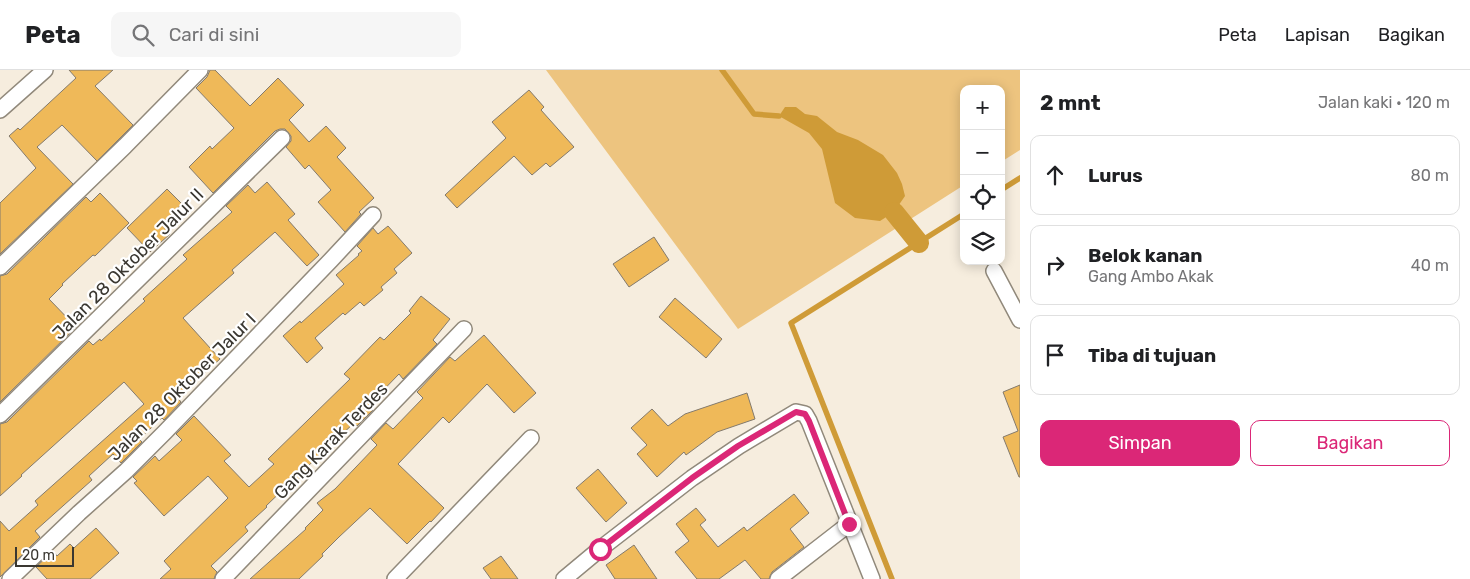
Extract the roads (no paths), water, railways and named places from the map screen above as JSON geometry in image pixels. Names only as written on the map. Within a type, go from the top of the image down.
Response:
[{"type":"street","points":[[0,110],[45,70]]},
{"type":"street","points":[[0,267],[200,70]]},
{"type":"street","name":"Jalan 28 Oktober Jalur II","points":[[0,415],[282,138]]},
{"type":"street","name":"Jalan 28 Oktober Jalur I","points":[[10,579],[165,432],[373,215]]},
{"type":"street","points":[[994,271],[1020,320]]},
{"type":"street","name":"Gang Karak Terdes","points":[[224,579],[464,329]]},
{"type":"street","points":[[564,579],[692,478],[738,446],[796,412],[805,414],[809,421],[872,579]]},
{"type":"street","points":[[395,579],[531,438]]},
{"type":"street","points":[[778,579],[849,524]]},
{"type":"waterway","points":[[722,70],[754,114],[779,116]]},
{"type":"waterway","points":[[1005,187],[1020,178]]},
{"type":"waterway","points":[[894,212],[919,243]]},
{"type":"waterway","points":[[892,579],[791,323],[960,217]]}]
